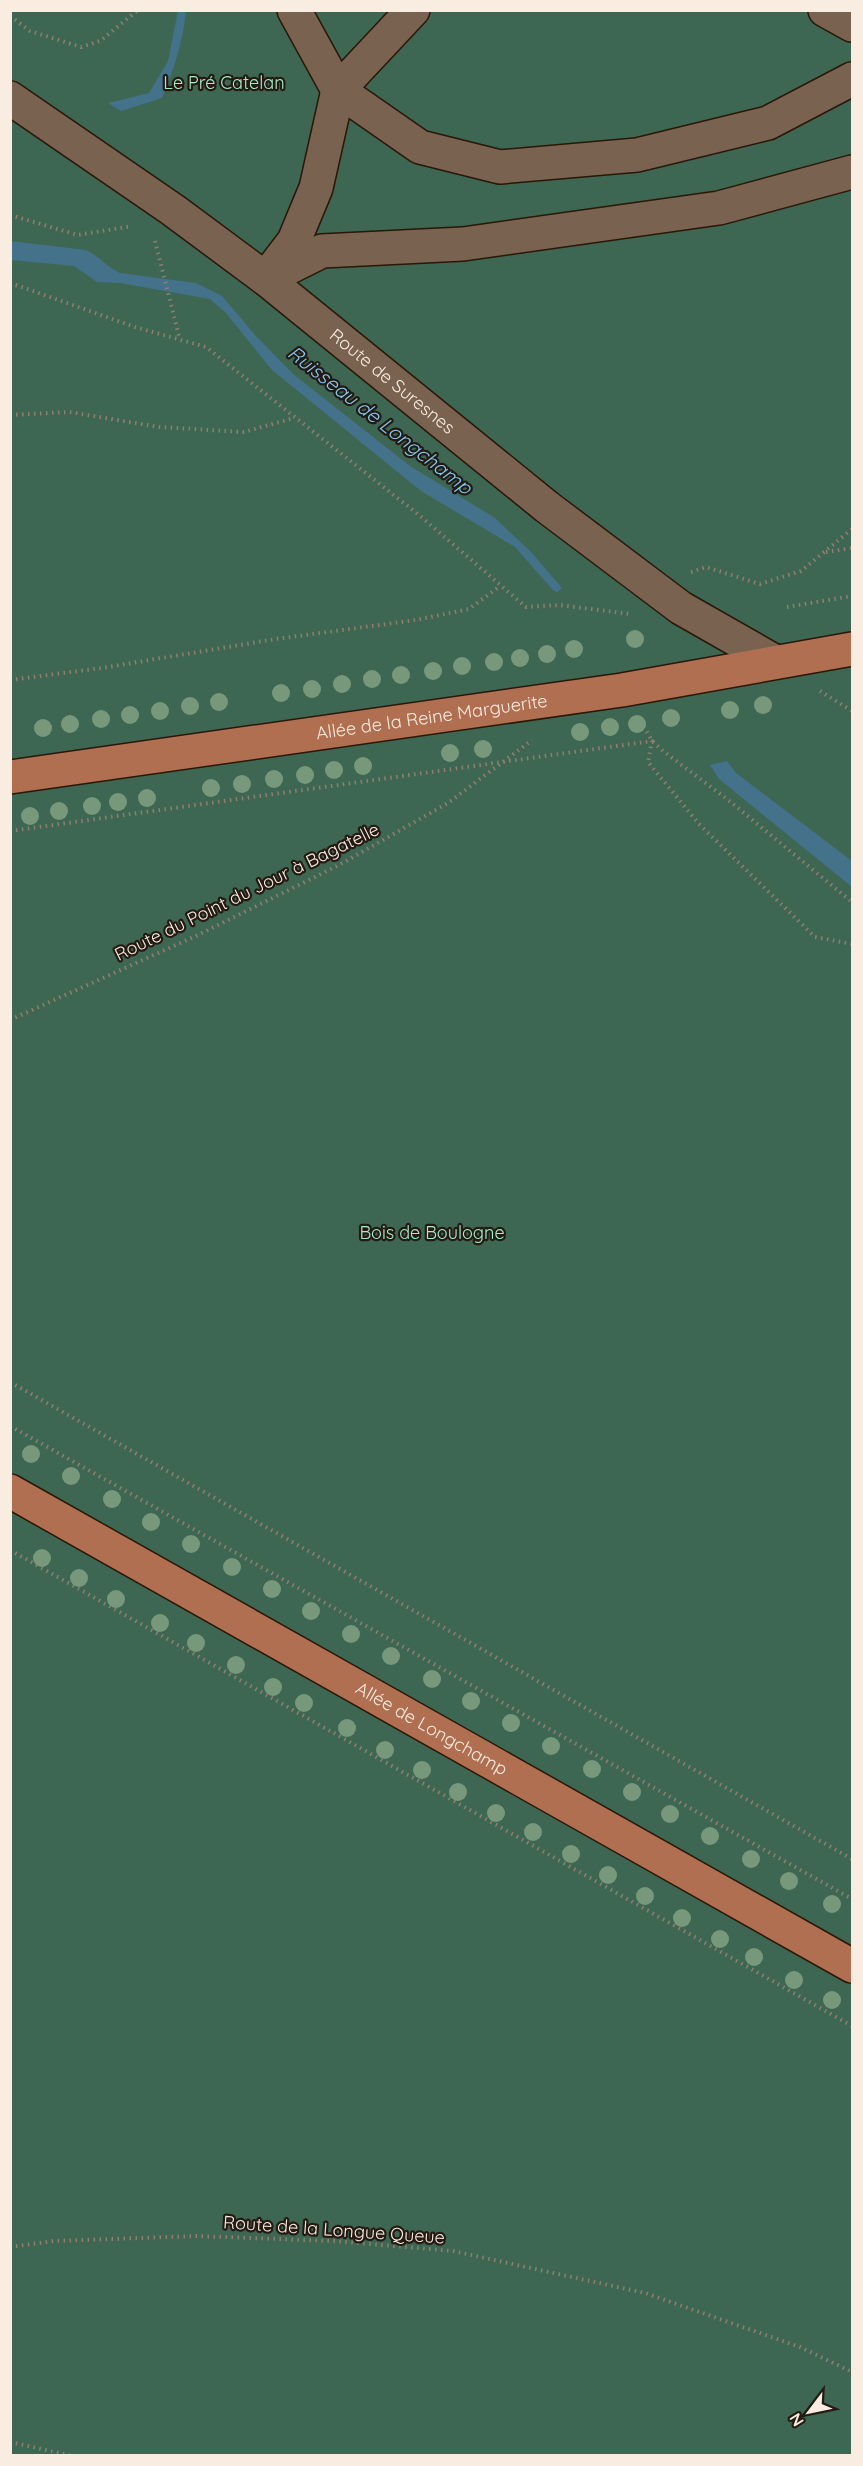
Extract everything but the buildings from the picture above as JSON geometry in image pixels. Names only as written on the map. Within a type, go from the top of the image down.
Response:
[{"type":"main road","name":"Allée de la Reine Marguerite","points":[[10,777],[622,690],[774,661],[852,650]]},
{"type":"main road","name":"Allée de Longchamp","points":[[10,1491],[852,1966]]},
{"type":"street","points":[[294,10],[338,90],[420,147],[500,167],[637,155],[768,123],[852,79]]},
{"type":"street","points":[[266,279],[294,241],[315,188],[338,90],[413,10]]},
{"type":"street","points":[[825,10],[852,25]]},
{"type":"street","name":"Route de Suresnes","points":[[10,99],[173,210],[266,279],[547,507],[681,608],[774,661]]},
{"type":"street","points":[[266,279],[322,251],[462,244],[719,208],[852,172]]},
{"type":"path","points":[[10,16],[30,31],[81,47],[100,41],[138,10]]},
{"type":"path","points":[[10,215],[78,235],[140,224]]},
{"type":"path","points":[[153,234],[180,340]]},
{"type":"path","points":[[10,283],[135,327],[206,347],[419,515],[526,607],[559,605],[632,614]]},
{"type":"path","points":[[10,415],[69,412],[159,427],[244,432],[294,418]]},
{"type":"path","points":[[652,586],[706,567],[760,584],[801,571],[852,529]]},
{"type":"path","points":[[824,552],[852,548]]},
{"type":"path","points":[[10,680],[416,620],[470,609],[500,586]]},
{"type":"path","points":[[787,607],[852,596]]},
{"type":"path","points":[[622,690],[652,741],[852,902]]},
{"type":"path","name":"Route du Point du Jour à Bagatelle","points":[[10,1020],[198,934],[339,865],[448,803],[532,740],[562,697]]},
{"type":"path","points":[[10,831],[652,741]]},
{"type":"path","points":[[652,741],[648,762],[699,825],[815,937],[852,944]]},
{"type":"path","points":[[10,1382],[852,1859]]},
{"type":"path","points":[[10,1426],[852,1899]]},
{"type":"path","points":[[10,1550],[852,2026]]},
{"type":"path","name":"Route de la Longue Queue","points":[[10,2247],[54,2241],[197,2236],[334,2241],[453,2251],[645,2293],[800,2347],[852,2373]]},
{"type":"path","points":[[10,2442],[72,2456]]},
{"type":"green space","name":"Bois de Boulogne","points":[[11,11],[852,11],[852,2455],[11,2456]]},
{"type":"water","points":[[178,11],[186,11],[183,34],[162,98],[121,111],[108,103],[149,93],[168,61]]},
{"type":"water","points":[[10,241],[86,250],[120,273],[196,283],[222,296],[293,374],[410,466],[495,518],[532,553],[562,588],[557,592],[553,590],[515,547],[421,491],[272,370],[226,313],[210,299],[120,283],[97,282],[74,266],[11,260]]},
{"type":"water","points":[[727,761],[736,773],[852,861],[852,887],[719,779],[710,765]]},
{"type":"park label","name":"Le Pré Catelan","points":[[224,83]]},
{"type":"water label","name":"Ruisseau de Longchamp","points":[[380,420]]}]
